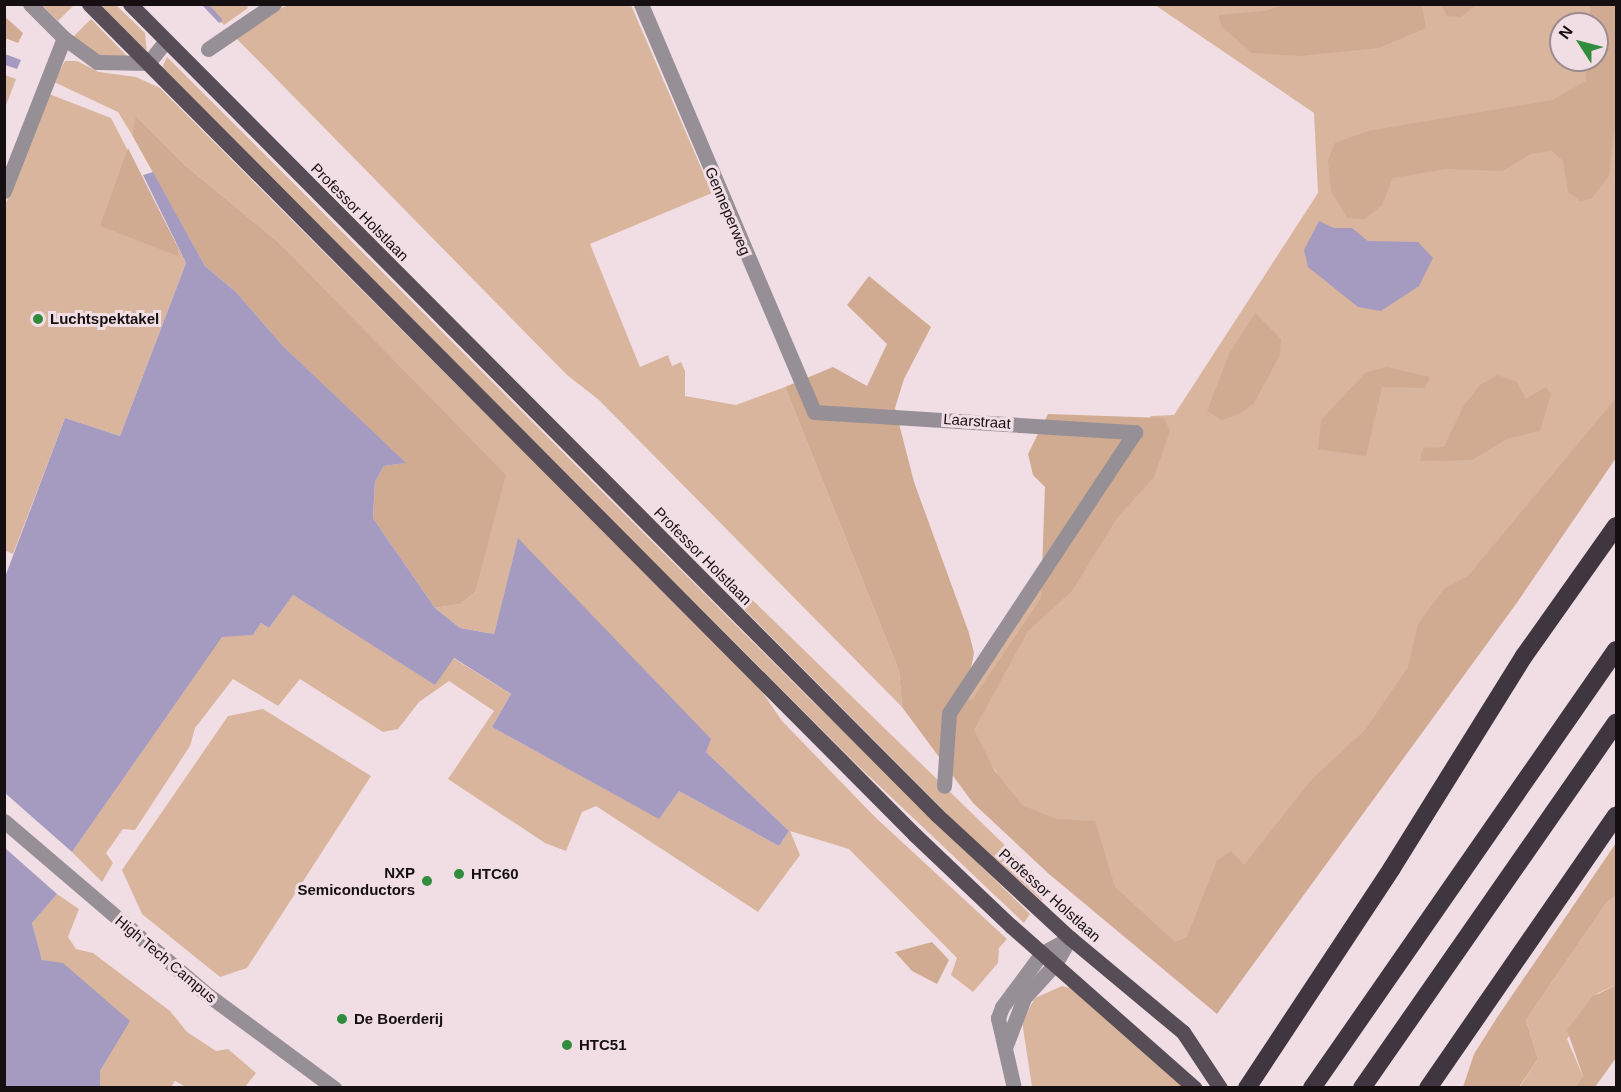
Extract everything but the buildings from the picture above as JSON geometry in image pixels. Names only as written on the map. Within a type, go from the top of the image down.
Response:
[{"type":"highway","points":[[1247,1088],[1499,695],[1617,526]]},
{"type":"highway","points":[[1316,1082],[1617,650]]},
{"type":"highway","points":[[1362,1088],[1617,723]]},
{"type":"highway","points":[[1428,1088],[1617,815]]},
{"type":"main road","points":[[89,4],[915,835],[1042,953],[1196,1088]]},
{"type":"main road","name":"Professor Holstlaan","points":[[130,4],[834,713],[1070,938],[1183,1032],[1221,1088]]},
{"type":"street","points":[[30,4],[64,38],[97,62],[148,63],[166,41]]},
{"type":"street","points":[[208,49],[274,4]]},
{"type":"street","name":"Genneperweg","points":[[641,4],[814,412],[819,411]]},
{"type":"street","points":[[4,191],[64,38]]},
{"type":"street","name":"Laarstraat","points":[[819,411],[1135,432],[949,713],[944,786]]},
{"type":"street","name":"High Tech Campus","points":[[4,821],[208,995],[334,1088]]},
{"type":"street","points":[[1014,1088],[998,1018],[1002,1006],[1042,953],[1070,938]]},
{"type":"street","points":[[1006,1045],[1024,998],[1055,964],[1070,938]]},
{"type":"shaded area","points":[[1441,4],[1476,5],[1461,17],[1447,16]]},
{"type":"shaded area","points":[[42,5],[74,5],[58,21]]},
{"type":"shaded area","points":[[116,5],[145,33],[147,53],[102,7]]},
{"type":"shaded area","points":[[203,5],[247,5],[248,8],[224,25]]},
{"type":"shaded area","points":[[287,5],[631,5],[712,193],[590,244],[640,367],[668,355],[672,366],[681,362],[685,371],[685,396],[736,405],[785,387],[899,671],[902,707],[599,400],[567,375],[234,36]]},
{"type":"shaded area","points":[[1155,5],[1616,5],[1616,435],[1216,996],[1056,866],[958,712],[1151,416],[1174,415],[1318,193],[1314,113]]},
{"type":"shaded area","points":[[1284,5],[1422,5],[1426,28],[1379,48],[1300,56],[1252,53],[1222,27],[1218,15],[1264,11]]},
{"type":"shaded area","points":[[1591,5],[1616,5],[1616,119],[1609,176],[1591,199],[1580,201],[1568,192],[1563,161],[1552,151],[1531,154],[1502,171],[1446,169],[1393,178],[1382,205],[1365,219],[1347,218],[1331,191],[1328,160],[1335,143],[1368,131],[1552,100],[1586,81],[1586,72],[1609,72],[1609,12],[1590,12]]},
{"type":"shaded area","points":[[4,16],[23,33],[18,43],[5,38]]},
{"type":"shaded area","points":[[91,19],[128,57],[100,56],[73,37]]},
{"type":"shaded area","points":[[5,54],[21,60],[17,69],[5,65]]},
{"type":"shaded area","points":[[167,57],[808,697],[1030,914],[1024,923],[852,760],[162,68]]},
{"type":"shaded area","points":[[65,61],[77,61],[99,72],[136,77],[160,88],[761,690],[782,721],[875,817],[1007,939],[999,948],[998,963],[973,992],[951,975],[957,958],[849,849],[790,831],[800,855],[758,912],[596,806],[582,812],[566,851],[545,843],[448,779],[494,711],[449,681],[419,702],[398,729],[383,732],[300,679],[278,706],[233,679],[195,728],[190,746],[135,830],[123,829],[106,853],[113,863],[102,882],[72,852],[222,636],[253,635],[261,623],[269,628],[293,595],[434,684],[453,658],[511,694],[492,727],[659,818],[679,791],[779,846],[789,831],[706,752],[518,539],[494,634],[460,628],[435,608],[460,604],[475,592],[316,282],[277,241],[185,165],[137,117],[132,135],[118,112],[54,82]]},
{"type":"shaded area","points":[[5,75],[16,79],[5,108]]},
{"type":"shaded area","points":[[49,94],[111,118],[186,263],[120,436],[65,418],[13,554],[4,550],[4,208]]},
{"type":"shaded area","points":[[136,116],[185,165],[277,241],[506,475],[475,592],[460,604],[435,608],[373,518],[375,482],[384,466],[405,463],[283,346],[236,292],[205,266],[132,135]]},
{"type":"shaded area","points":[[128,148],[178,248],[178,256],[100,226]]},
{"type":"shaded area","points":[[153,172],[205,266],[236,292],[283,346],[406,463],[384,466],[375,482],[373,518],[435,608],[460,628],[494,634],[518,538],[711,739],[706,752],[789,831],[779,846],[679,791],[659,819],[492,727],[511,694],[454,658],[435,685],[293,595],[269,628],[261,623],[253,635],[222,637],[72,852],[5,793],[5,577],[65,418],[120,436],[186,263],[143,175]]},
{"type":"shaded area","points":[[1319,221],[1334,228],[1352,228],[1368,241],[1418,242],[1433,258],[1419,286],[1381,311],[1358,307],[1308,267],[1304,250]]},
{"type":"shaded area","points":[[869,276],[931,327],[904,379],[895,408],[914,482],[969,633],[974,653],[965,699],[972,700],[1041,598],[1045,487],[1033,475],[1028,454],[1048,414],[1164,418],[1170,431],[1154,477],[1117,518],[1072,591],[1028,631],[974,730],[995,771],[1022,805],[1057,819],[1095,821],[1115,887],[1175,942],[1187,937],[1217,860],[1231,851],[1244,865],[1312,779],[1365,730],[1408,667],[1418,624],[1444,589],[1468,576],[1616,398],[1616,458],[1516,604],[1217,1014],[1049,874],[973,803],[902,707],[899,671],[785,387],[833,367],[867,386],[887,344],[847,305]]},
{"type":"shaded area","points":[[1255,313],[1281,339],[1280,355],[1254,403],[1239,414],[1222,420],[1207,411],[1229,354]]},
{"type":"shaded area","points":[[1387,367],[1430,377],[1425,388],[1382,387],[1366,456],[1318,449],[1321,420],[1366,372]]},
{"type":"shaded area","points":[[1498,375],[1517,382],[1526,399],[1546,387],[1551,394],[1540,431],[1509,438],[1472,460],[1420,461],[1423,448],[1444,447],[1464,405],[1481,384]]},
{"type":"shaded area","points":[[734,582],[1052,891],[1042,901],[961,828],[726,591]]},
{"type":"shaded area","points":[[263,709],[371,776],[247,968],[220,977],[142,914],[122,870],[228,716]]},
{"type":"shaded area","points":[[1616,843],[1616,896],[1607,902],[1526,1020],[1538,1059],[1519,1087],[1463,1087],[1474,1054]]},
{"type":"shaded area","points":[[5,848],[57,894],[32,923],[42,960],[63,963],[130,1021],[100,1071],[100,1087],[5,1087]]},
{"type":"shaded area","points":[[57,894],[79,909],[68,937],[76,949],[93,953],[170,1011],[187,1032],[216,1051],[228,1049],[256,1073],[245,1087],[186,1087],[175,1081],[171,1087],[100,1087],[100,1071],[129,1021],[42,960],[32,923]]},
{"type":"shaded area","points":[[1616,896],[1616,985],[1598,993],[1567,1039],[1583,1076],[1575,1087],[1519,1088],[1538,1059],[1526,1020],[1607,902]]},
{"type":"shaded area","points":[[932,942],[949,960],[937,984],[912,971],[895,952]]},
{"type":"shaded area","points":[[1616,985],[1616,1058],[1595,1087],[1575,1087],[1583,1076],[1567,1030],[1592,997]]},
{"type":"shaded area","points":[[1062,986],[1074,989],[1190,1087],[1032,1087],[1022,1021],[1035,998]]},
{"type":"waterway","points":[[205,4],[219,19]]},
{"type":"place","name":"Luchtspektakel","points":[[38,319]]},
{"type":"place","name":"HTC60","points":[[459,874]]},
{"type":"place","name":"NXP Semiconductors","points":[[427,881]]},
{"type":"place","name":"De Boerderij","points":[[342,1019]]},
{"type":"place","name":"HTC51","points":[[567,1045]]}]
